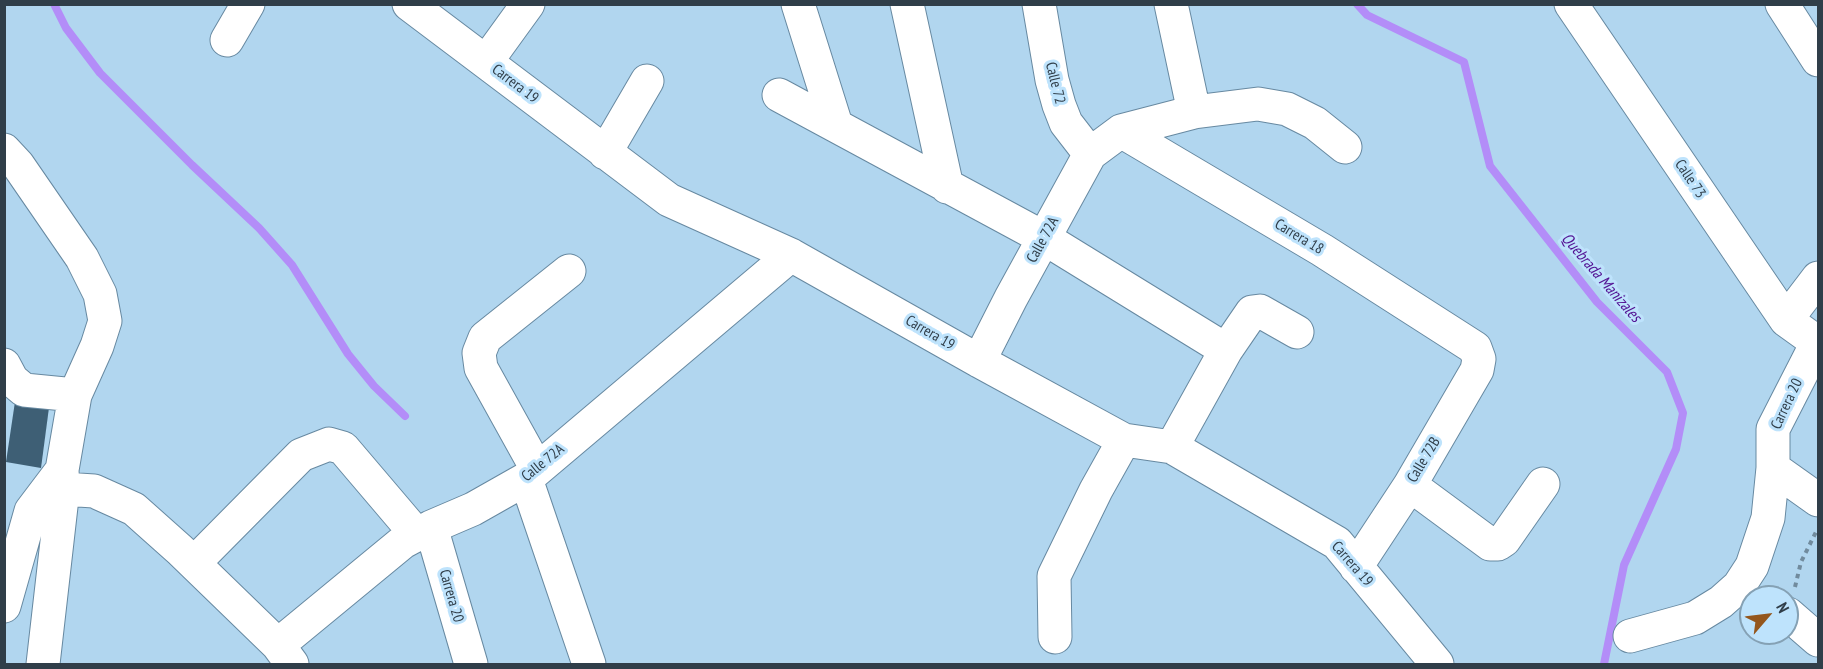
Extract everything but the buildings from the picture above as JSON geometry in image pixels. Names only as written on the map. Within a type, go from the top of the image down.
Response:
[{"type":"street","points":[[227,40],[248,4]]},
{"type":"street","name":"Carrera 19","points":[[410,4],[669,200],[791,255],[1124,440],[1172,447],[1337,543],[1437,664]]},
{"type":"street","points":[[486,62],[528,4]]},
{"type":"street","points":[[798,4],[836,125]]},
{"type":"street","points":[[907,4],[947,187]]},
{"type":"street","name":"Calle 72","points":[[1039,4],[1052,80],[1059,105],[1066,123],[1090,154]]},
{"type":"street","points":[[1171,4],[1194,112]]},
{"type":"street","name":"Calle 73","points":[[1571,4],[1786,320],[1818,343]]},
{"type":"street","points":[[1782,4],[1818,60]]},
{"type":"street","points":[[605,153],[647,81]]},
{"type":"street","points":[[779,95],[1044,238],[1226,350]]},
{"type":"street","points":[[1121,130],[1194,112],[1258,104],[1287,109],[1315,123],[1345,147]]},
{"type":"street","name":"Calle 72A","points":[[979,361],[1090,154],[1121,130]]},
{"type":"street","name":"Carrera 18","points":[[1121,130],[1322,250],[1474,348]]},
{"type":"street","points":[[4,150],[18,165],[82,258],[99,294],[105,321],[97,346],[75,395],[62,480],[43,664]]},
{"type":"street","name":"Calle 72A","points":[[285,655],[403,542],[473,509],[532,474],[791,255]]},
{"type":"street","points":[[569,271],[485,338],[479,353],[481,368],[532,474],[589,664]]},
{"type":"street","points":[[1786,320],[1818,278]]},
{"type":"street","points":[[1172,447],[1226,350],[1252,312],[1260,311],[1297,332]]},
{"type":"street","name":"Carrera 20","points":[[1630,636],[1695,618],[1721,602],[1739,586],[1752,566],[1768,518],[1773,468],[1773,429],[1818,343]]},
{"type":"street","name":"Calle 72B","points":[[1356,567],[1410,485],[1477,370],[1479,359],[1474,348]]},
{"type":"street","points":[[4,365],[12,380],[24,390],[75,395]]},
{"type":"street","points":[[1055,637],[1054,576],[1096,490],[1124,440]]},
{"type":"street","points":[[194,563],[301,455],[329,444],[343,448],[424,531]]},
{"type":"street","points":[[1773,468],[1818,500]]},
{"type":"street","points":[[62,480],[134,509],[194,563],[285,655]]},
{"type":"street","points":[[4,606],[30,511],[62,480]]},
{"type":"street","points":[[1410,485],[1490,544],[1504,540],[1543,484]]},
{"type":"street","name":"Carrera 20","points":[[424,531],[470,664]]},
{"type":"street","points":[[1799,624],[1818,640]]},
{"type":"path","points":[[1795,585],[1801,562],[1818,527]]},
{"type":"waterway","points":[[54,4],[66,28],[100,73],[259,228],[292,265],[348,354],[374,386],[405,416]]},
{"type":"waterway","name":"Quebrada Manizales","points":[[1357,4],[1367,15],[1464,62],[1490,166],[1597,302],[1667,372],[1683,413],[1676,449],[1624,565],[1604,664]]}]
